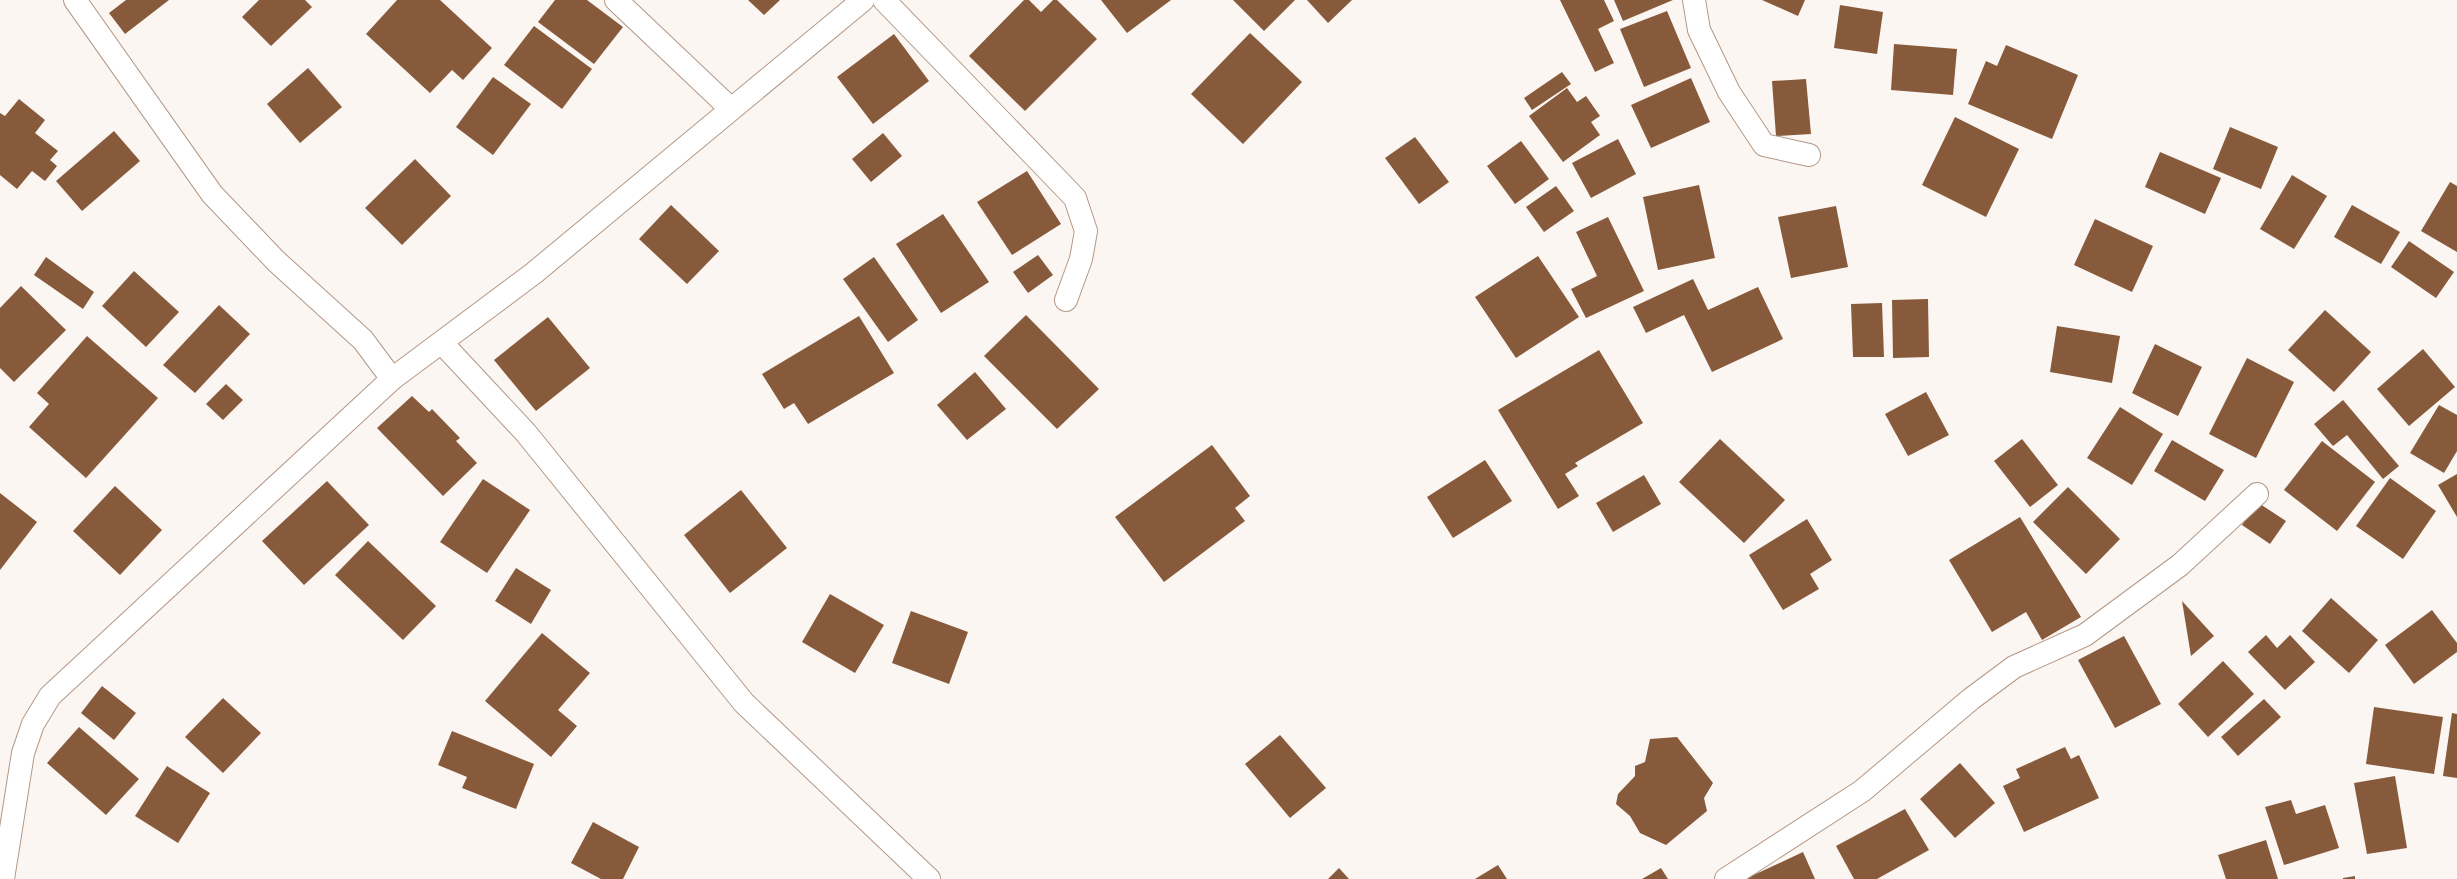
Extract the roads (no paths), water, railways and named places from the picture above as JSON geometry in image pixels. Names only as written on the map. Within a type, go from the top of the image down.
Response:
[{"type":"street","points":[[75,0],[212,194],[276,261],[363,340],[392,379]]},
{"type":"street","points":[[616,0],[731,109]]},
{"type":"street","points":[[3,879],[23,753],[33,724],[50,696],[392,379],[534,273],[863,0]]},
{"type":"street","points":[[884,0],[1075,198],[1086,231],[1081,259],[1066,300]]},
{"type":"street","points":[[1694,0],[1700,30],[1729,92],[1764,145],[1809,155]]},
{"type":"street","points":[[442,343],[526,433],[744,703],[928,879]]},
{"type":"street","points":[[1726,879],[1862,791],[1970,699],[2014,667],[2085,635],[2180,565],[2258,494]]}]
